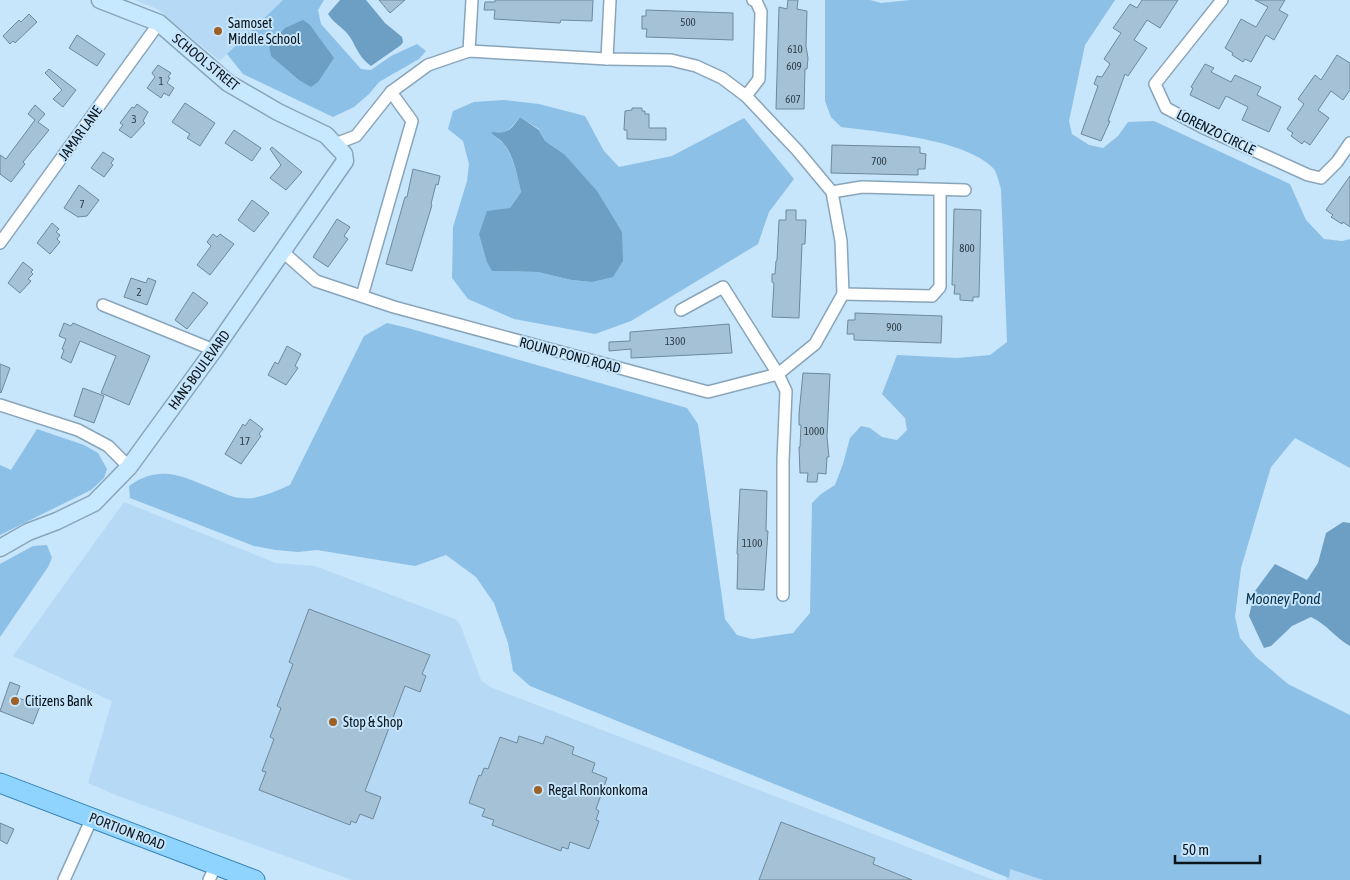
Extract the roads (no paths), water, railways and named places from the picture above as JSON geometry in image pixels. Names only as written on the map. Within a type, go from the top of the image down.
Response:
[{"type":"main road","name":"PORTION ROAD","points":[[0,783],[92,818],[213,873],[255,880]]},
{"type":"street","name":"SCHOOL STREET","points":[[100,0],[160,23],[228,83],[278,112],[326,135],[336,144]]},
{"type":"street","points":[[469,51],[472,0]]},
{"type":"street","points":[[607,59],[610,0]]},
{"type":"street","points":[[746,96],[759,79],[760,12],[754,0]]},
{"type":"street","name":"LORENZO CIRCLE","points":[[1222,0],[1155,84],[1166,108],[1202,127],[1308,175],[1321,178],[1337,162],[1350,143]]},
{"type":"street","name":"JAMAR LANE","points":[[0,243],[160,23]]},
{"type":"street","points":[[336,144],[356,136],[391,92],[428,65],[469,51],[607,59],[671,60],[696,66],[722,78],[746,96],[797,150],[832,192],[841,241],[843,294],[932,296],[940,287],[940,190]]},
{"type":"street","points":[[362,296],[412,121],[391,92]]},
{"type":"street","name":"HANS BOULEVARD","points":[[0,548],[28,532],[57,521],[94,503],[128,467],[214,350],[345,162],[344,154],[336,144]]},
{"type":"street","points":[[832,192],[862,187],[965,190]]},
{"type":"street","name":"ROUND POND ROAD","points":[[283,252],[316,281],[394,307],[708,392],[778,374],[815,344],[843,294]]},
{"type":"street","points":[[681,310],[722,288],[778,374],[786,391],[783,461],[783,595]]},
{"type":"street","points":[[103,305],[214,350]]},
{"type":"street","points":[[0,405],[78,430],[108,446],[128,467]]},
{"type":"street","points":[[64,880],[92,818]]},
{"type":"water","points":[[340,0],[366,0],[385,23],[402,37],[403,42],[401,45],[371,66],[362,57],[349,35],[328,14]]},
{"type":"water","points":[[303,20],[310,25],[334,58],[318,82],[311,87],[299,80],[271,56],[269,45],[285,28]]},
{"type":"water","points":[[520,117],[539,130],[545,141],[564,154],[597,191],[622,232],[623,261],[613,277],[592,282],[571,280],[538,272],[492,271],[487,262],[479,234],[487,211],[510,208],[521,192],[515,166],[507,147],[491,132],[505,132]]},
{"type":"water","name":"Mooney Pond","points":[[1343,522],[1350,523],[1350,646],[1311,617],[1292,626],[1271,646],[1264,648],[1249,616],[1255,591],[1275,564],[1307,580],[1318,563],[1326,533]]},
{"type":"place","name":"Samoset Middle School","points":[[218,31]]},
{"type":"place","name":"Citizens Bank","points":[[15,701]]},
{"type":"place","name":"Stop & Shop","points":[[333,722]]},
{"type":"place","name":"Regal Ronkonkoma","points":[[538,790]]}]
